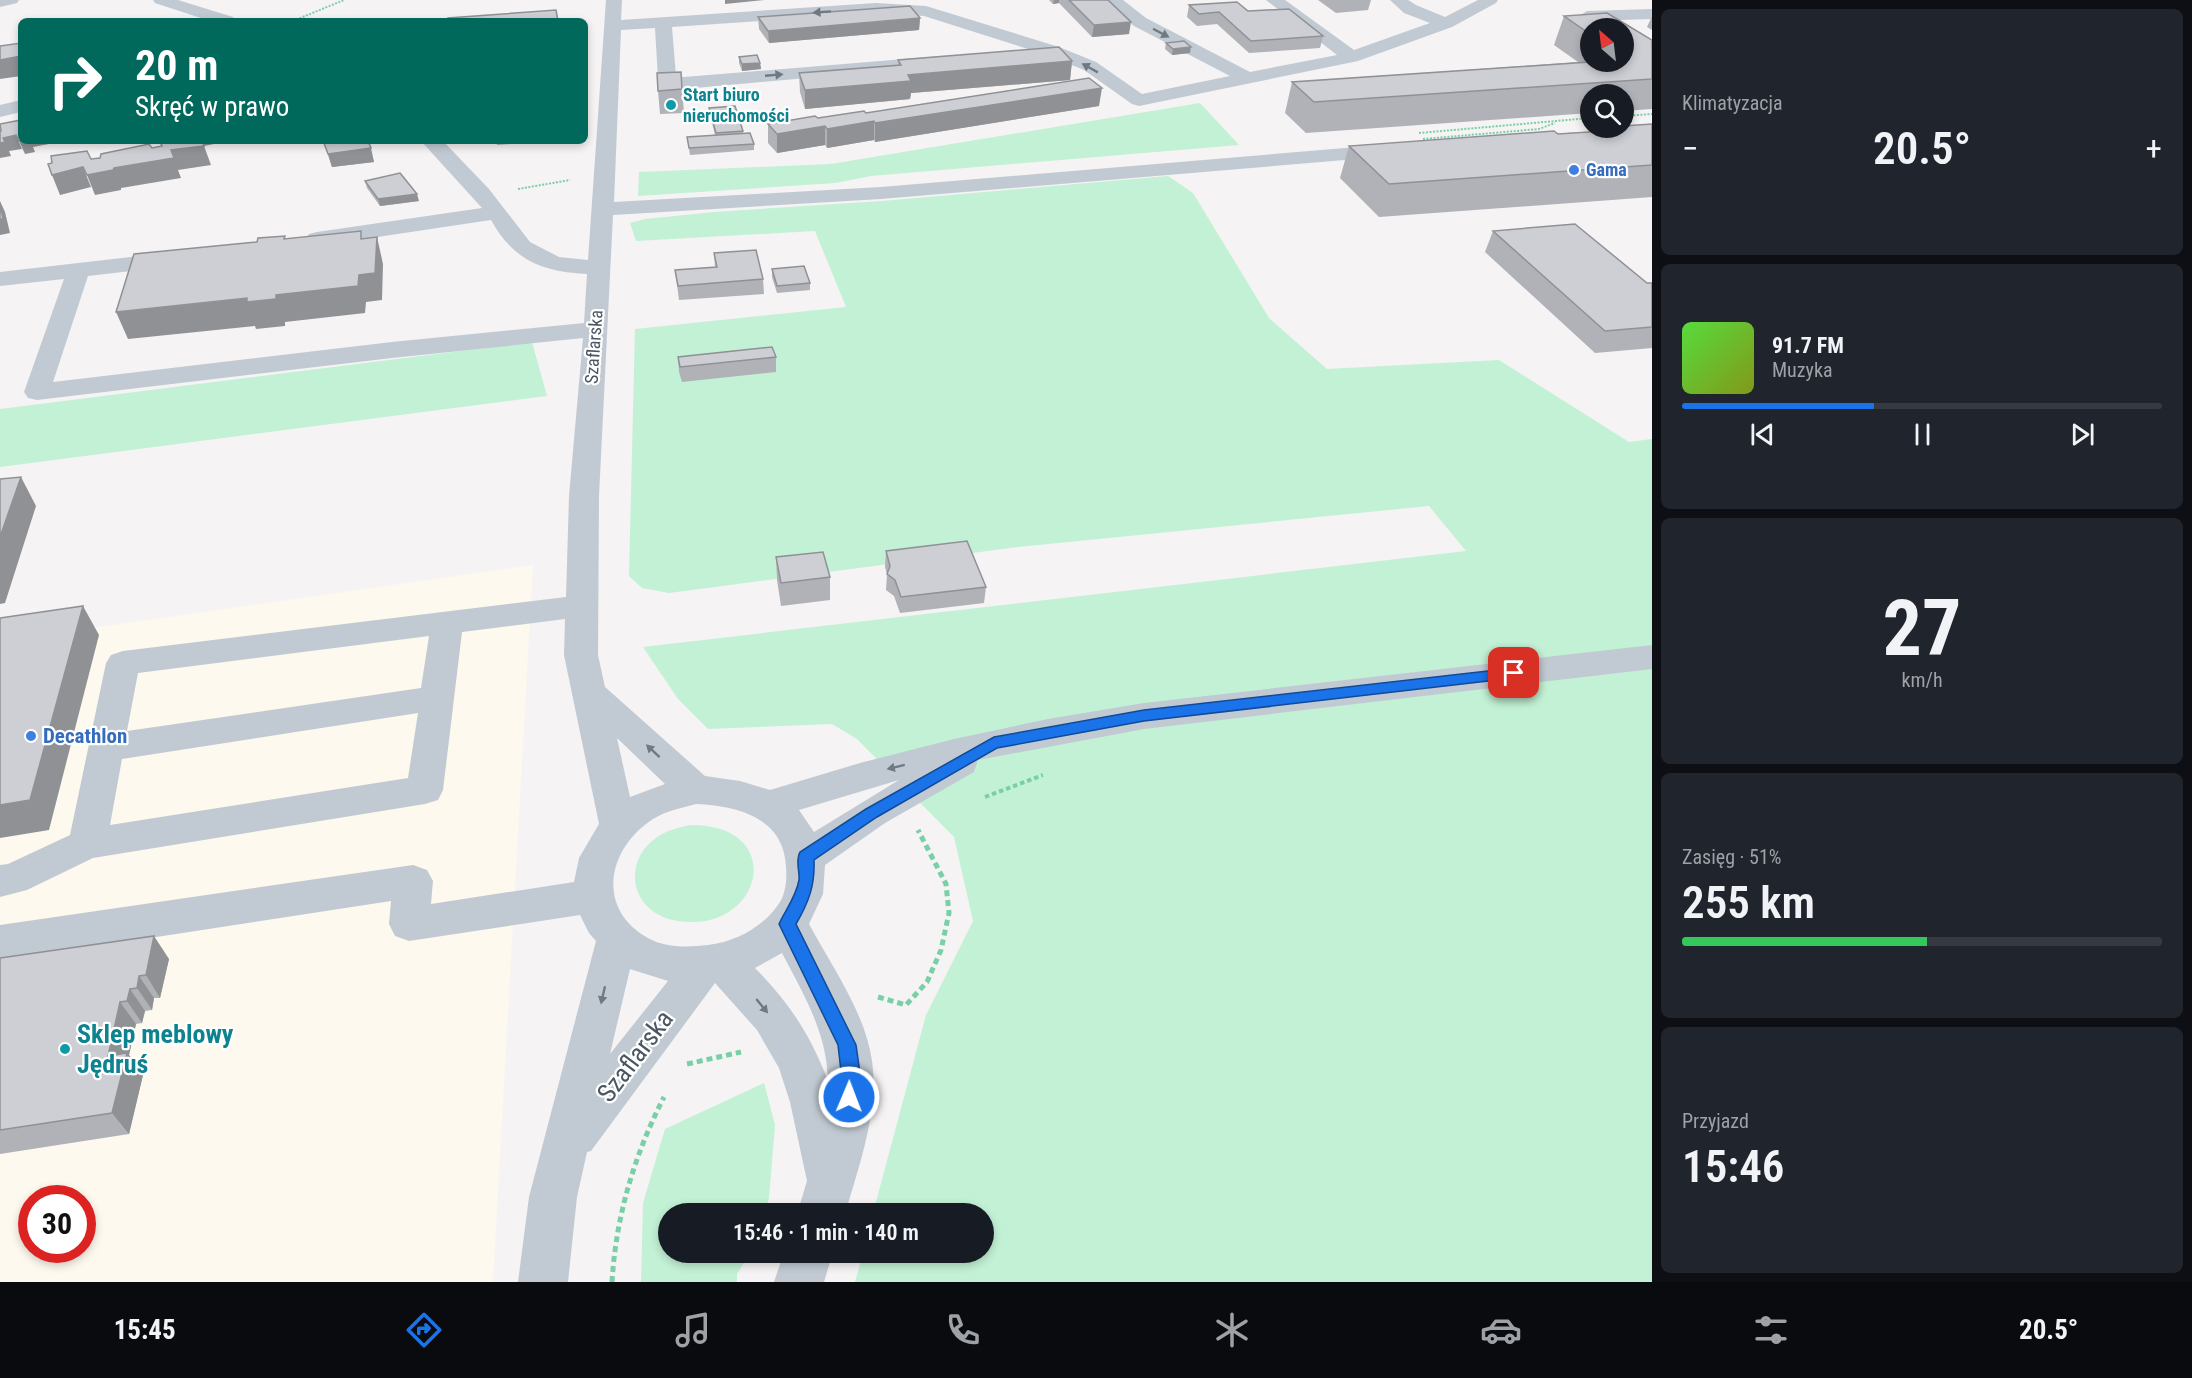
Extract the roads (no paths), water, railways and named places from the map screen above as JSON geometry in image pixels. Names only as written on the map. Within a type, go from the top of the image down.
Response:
[{"type":"street","points":[[0,2],[11,0]]},
{"type":"street","points":[[161,0],[218,18]]},
{"type":"street","name":"Szaflarska","points":[[614,0],[603,86],[604,177],[584,496],[581,655],[618,826]]},
{"type":"street","points":[[1113,0],[1140,22],[1247,78]]},
{"type":"street","points":[[1274,0],[1352,57]]},
{"type":"street","points":[[1398,0],[1410,9],[1446,23]]},
{"type":"street","points":[[612,26],[876,8],[926,11],[1053,51],[1090,66],[1139,100],[1352,57],[1446,23],[1490,0]]},
{"type":"street","points":[[1585,8],[1652,14]]},
{"type":"street","points":[[663,23],[667,79],[684,83],[958,59]]},
{"type":"street","points":[[1005,55],[1053,51]]},
{"type":"street","points":[[0,111],[18,107]]},
{"type":"street","points":[[434,144],[497,212],[513,239],[524,249],[547,261],[574,267],[598,267]]},
{"type":"street","points":[[602,209],[881,193],[1416,148]]},
{"type":"street","points":[[293,243],[497,212]]},
{"type":"street","points":[[0,279],[200,256]]},
{"type":"street","points":[[78,270],[37,392],[380,351],[596,329]]},
{"type":"street","points":[[87,844],[123,663],[582,606]]},
{"type":"street","points":[[0,881],[13,879],[87,844],[425,790],[447,623]]},
{"type":"street","points":[[767,806],[856,777],[994,743],[1144,716],[1652,657]]},
{"type":"street","points":[[591,694],[696,790]]},
{"type":"street","points":[[106,748],[437,698]]},
{"type":"street","points":[[806,857],[872,813],[994,743]]},
{"type":"street","points":[[696,790],[721,791],[745,796],[767,806],[785,819],[798,837],[806,857],[807,879],[801,902],[788,924],[770,940],[755,950],[713,964],[671,964],[642,954],[617,938],[602,920],[594,896],[594,872],[603,847],[618,826],[641,809],[667,797],[696,790]]},
{"type":"street","points":[[0,944],[413,881],[409,924],[594,896]]},
{"type":"street","points":[[788,924],[834,1014],[847,1045],[852,1080],[847,1115],[825,1199]]},
{"type":"street","name":"Szaflarska","points":[[543,1282],[553,1197],[617,938]]},
{"type":"street","points":[[713,964],[749,990],[785,1034],[800,1066],[821,1132],[825,1199]]},
{"type":"street","name":"Szaflarska","points":[[567,1146],[713,964]]},
{"type":"street","points":[[799,1282],[805,1263]]},
{"type":"place","name":"Start biuro nieruchomości","points":[[671,105]]},
{"type":"place","name":"Gama","points":[[1574,170]]},
{"type":"place","name":"Decathlon","points":[[31,736]]},
{"type":"place","name":"Sklep meblowy Jędruś","points":[[65,1049]]}]
